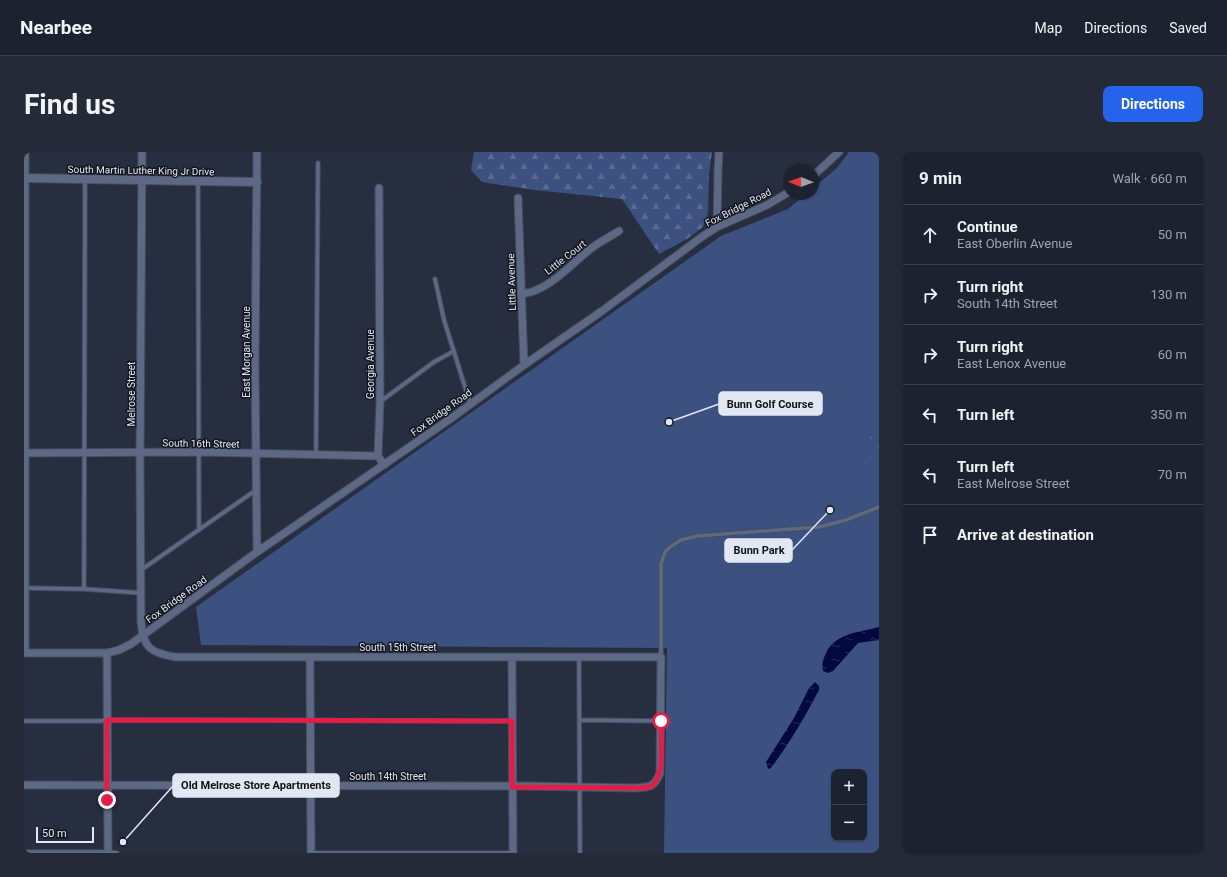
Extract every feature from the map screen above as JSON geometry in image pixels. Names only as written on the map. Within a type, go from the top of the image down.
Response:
[{"type":"street","points":[[25,152],[25,653],[107,654],[108,852]]},
{"type":"street","name":"Melrose Street","points":[[142,152],[140,452],[142,637]]},
{"type":"street","name":"East Morgan Avenue","points":[[257,152],[255,364],[257,552]]},
{"type":"street","points":[[717,227],[719,152]]},
{"type":"street","points":[[819,170],[839,152]]},
{"type":"street","name":"South Martin Luther King Jr Drive","points":[[25,178],[257,182]]},
{"type":"street","name":"Georgia Avenue","points":[[378,456],[380,402],[379,188]]},
{"type":"street","name":"Fox Bridge Road","points":[[107,654],[119,650],[142,637],[257,552],[384,465],[602,311],[717,227],[767,205],[783,196]]},
{"type":"street","name":"Little Avenue","points":[[518,198],[524,365]]},
{"type":"street","name":"Little Court","points":[[521,294],[530,293],[552,281],[571,267],[588,250],[619,231]]},
{"type":"street","name":"South 16th Street","points":[[24,453],[199,452],[378,456]]},
{"type":"street","points":[[378,456],[384,465]]},
{"type":"street","name":"South 15th Street","points":[[142,637],[156,653],[175,657],[661,657]]},
{"type":"street","points":[[310,657],[310,853]]},
{"type":"street","points":[[512,657],[513,853]]},
{"type":"street","points":[[661,657],[661,721]]},
{"type":"street","name":"South 14th Street","points":[[24,785],[644,788],[650,787],[654,784],[660,773],[661,721]]},
{"type":"lane","points":[[316,454],[318,163]]},
{"type":"lane","points":[[84,589],[85,180]]},
{"type":"lane","points":[[198,181],[199,530]]},
{"type":"lane","points":[[435,279],[444,320],[470,403]]},
{"type":"lane","points":[[380,402],[434,362],[454,351]]},
{"type":"lane","points":[[141,570],[257,490]]},
{"type":"lane","points":[[661,657],[660,567],[665,552],[673,544],[697,536],[819,527],[846,520],[879,507]]},
{"type":"lane","points":[[24,588],[84,589],[141,593]]},
{"type":"lane","points":[[579,657],[580,853]]},
{"type":"lane","points":[[580,720],[661,721]]},
{"type":"lane","points":[[24,721],[512,721]]},
{"type":"lane","points":[[24,852],[117,853]]},
{"type":"lane","points":[[310,853],[513,853]]},
{"type":"green space","points":[[474,152],[712,152],[709,175],[708,212],[703,227],[687,239],[659,254],[622,199],[535,190],[482,182],[471,170]]},
{"type":"green space","points":[[849,152],[879,152],[879,853],[664,853],[667,648],[201,645],[196,607],[721,236],[788,209],[799,200],[819,200],[819,183],[837,168]]},
{"type":"green space","points":[[870,436],[879,436],[879,457],[869,457]]},
{"type":"water","points":[[879,627],[879,640],[858,643],[833,671],[828,673],[823,671],[823,660],[833,643],[846,635]]},
{"type":"water","points":[[815,682],[819,686],[819,690],[814,700],[784,749],[771,768],[768,769],[766,762],[794,718],[809,688]]},
{"type":"place","name":"Bunn Golf Course","points":[[669,422]]},
{"type":"place","name":"Bunn Park","points":[[830,510]]},
{"type":"place","name":"Old Melrose Store Apartments","points":[[123,842]]},
{"type":"route","points":[[107,800],[107,720],[512,721],[512,787],[635,788],[650,787],[654,784],[660,773],[661,721]]}]
